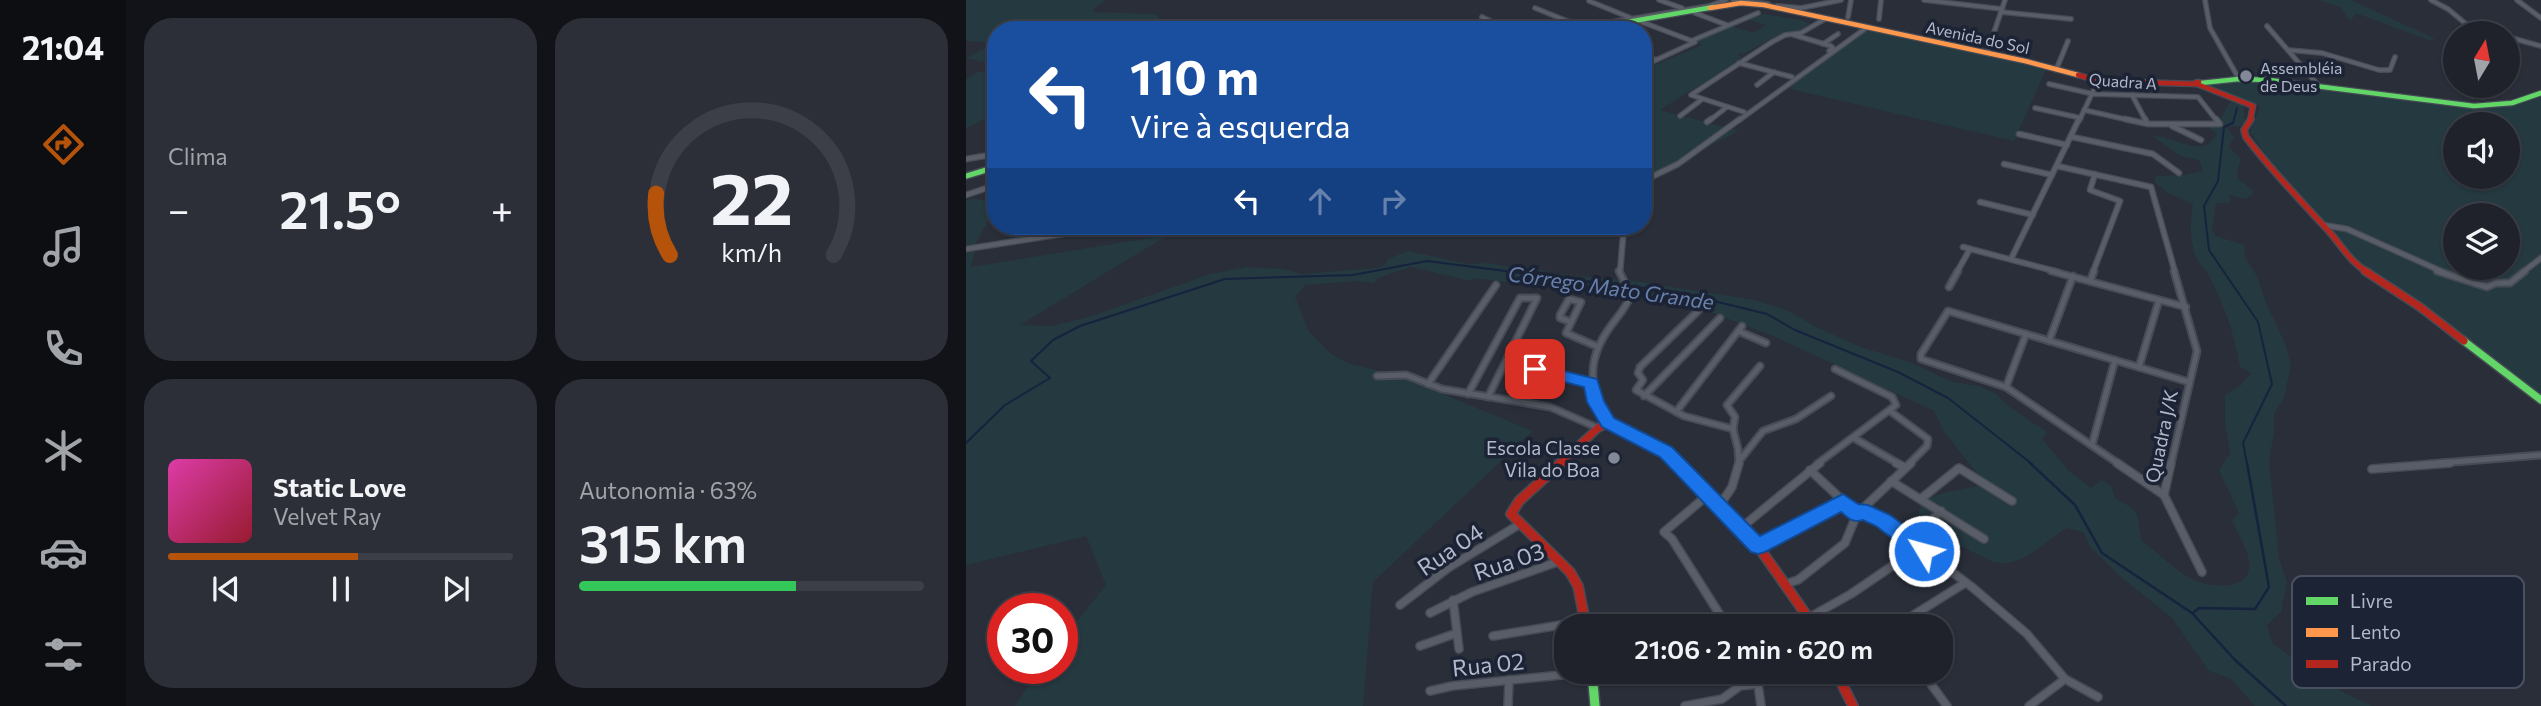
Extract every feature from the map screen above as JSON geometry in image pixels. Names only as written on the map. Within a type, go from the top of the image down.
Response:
[{"type":"street","points":[[1659,0],[1685,10]]},
{"type":"street","points":[[1620,21],[1751,0],[1798,8],[1841,0]]},
{"type":"street","points":[[1848,17],[1852,0]]},
{"type":"street","points":[[1879,19],[1881,0]]},
{"type":"street","points":[[1924,0],[2071,19]]},
{"type":"street","points":[[1987,53],[2005,0]]},
{"type":"street","points":[[2205,0],[2210,28],[2239,79]]},
{"type":"street","points":[[2431,0],[2462,21]]},
{"type":"street","points":[[2517,0],[2541,17]]},
{"type":"street","points":[[1589,1],[1633,19]]},
{"type":"street","name":"Avenida do Sol","points":[[1634,21],[1731,2],[1764,5],[1822,20],[1987,53],[2056,70],[2087,83],[2198,84],[2239,79],[2318,85],[2474,106],[2512,103],[2541,93]]},
{"type":"street","points":[[1535,8],[1564,21]]},
{"type":"street","points":[[1695,13],[1727,25]]},
{"type":"street","points":[[1652,26],[1691,41],[1758,13]]},
{"type":"street","points":[[1482,18],[1488,21]]},
{"type":"street","points":[[1744,112],[1691,95],[1781,37],[1801,33],[1822,20]]},
{"type":"street","points":[[2267,26],[2318,85]]},
{"type":"street","points":[[1652,177],[1678,164],[1866,28]]},
{"type":"street","points":[[1823,44],[1838,34]]},
{"type":"street","points":[[1793,35],[1833,48],[1821,56]]},
{"type":"street","points":[[2520,40],[2541,46]]},
{"type":"street","points":[[1652,61],[1694,44],[1691,41]]},
{"type":"street","points":[[2056,70],[2068,41]]},
{"type":"street","points":[[2288,50],[2322,53],[2384,70],[2390,69],[2395,57]]},
{"type":"street","points":[[1652,58],[1657,60]]},
{"type":"street","points":[[1739,63],[1792,77]]},
{"type":"street","points":[[1757,85],[1774,72]]},
{"type":"street","points":[[2011,259],[2098,81]]},
{"type":"street","points":[[2087,83],[2092,94]]},
{"type":"street","name":"Quadra A","points":[[2049,84],[2092,94],[2196,97],[2200,98],[2220,124],[2170,124]]},
{"type":"street","points":[[2198,84],[2253,106],[2251,119],[2244,130],[2246,137],[2281,182],[2323,225],[2353,263],[2420,307],[2541,400]]},
{"type":"street","points":[[2132,95],[2148,124]]},
{"type":"street","points":[[1680,116],[1701,100]]},
{"type":"street","points":[[1707,122],[1727,107]]},
{"type":"street","points":[[2035,108],[2081,118]]},
{"type":"street","points":[[2084,110],[2148,124],[2170,124],[2201,140]]},
{"type":"street","points":[[2019,134],[2067,145]]},
{"type":"street","points":[[2072,137],[2159,158],[2179,173]]},
{"type":"street","points":[[966,160],[987,155]]},
{"type":"street","points":[[2156,167],[2159,158]]},
{"type":"street","points":[[2004,164],[2052,175]]},
{"type":"street","points":[[2057,166],[2151,187],[2197,351],[2189,382],[1948,311],[1944,313],[1921,354],[1921,359],[2006,387],[2164,495]]},
{"type":"street","points":[[967,175],[987,169]]},
{"type":"street","points":[[2090,281],[2120,201],[2090,190],[2095,174]]},
{"type":"street","points":[[966,195],[987,188]]},
{"type":"street","points":[[1980,202],[2033,215]]},
{"type":"street","points":[[2323,225],[2353,232],[2459,280],[2490,287],[2501,287],[2510,283],[2541,258]]},
{"type":"street","points":[[966,249],[1055,235]]},
{"type":"street","points":[[1623,235],[1620,275],[1631,295],[1629,302],[1596,346],[1591,383],[1595,402],[1608,422],[1666,452],[1709,494],[1758,546],[1808,614]]},
{"type":"street","points":[[1963,247],[2186,307]]},
{"type":"street","points":[[1949,287],[1970,249]]},
{"type":"street","points":[[2049,341],[2073,276]]},
{"type":"street","points":[[1428,384],[1496,285]]},
{"type":"street","points":[[1468,394],[1521,297],[1538,300],[1488,397]]},
{"type":"street","points":[[1571,322],[1562,319],[1560,315],[1569,299],[1579,300],[1581,302],[1567,335],[1596,346]]},
{"type":"street","points":[[2139,367],[2159,300]]},
{"type":"street","points":[[1698,311],[1640,367],[1638,373],[1643,380],[1636,391],[1698,422],[1733,429]]},
{"type":"street","points":[[1644,396],[1720,318]]},
{"type":"street","points":[[1676,412],[1740,328],[1766,343]]},
{"type":"street","points":[[2006,387],[2026,334]]},
{"type":"street","points":[[1549,347],[1535,369],[1591,383]]},
{"type":"street","points":[[2092,445],[2115,360]]},
{"type":"street","points":[[1720,505],[1735,484],[1740,460],[1733,429],[1735,417],[1727,405],[1760,366]]},
{"type":"street","points":[[1742,527],[1810,470],[1896,405],[1892,397],[1835,369]]},
{"type":"street","points":[[1377,376],[1406,375],[1428,384],[1468,394],[1550,407],[1598,428]]},
{"type":"street","name":"Quadra J/K","points":[[2189,382],[2164,495],[2202,572]]},
{"type":"street","points":[[1740,460],[1763,431],[1796,419],[1831,396]]},
{"type":"street","points":[[1785,584],[1798,580],[1845,543],[1859,512],[1923,451],[1928,441],[1890,411]]},
{"type":"street","points":[[1584,614],[1578,586],[1561,561],[1511,514],[1518,501],[1608,422]]},
{"type":"street","points":[[1854,438],[1905,467]]},
{"type":"street","points":[[2372,469],[2541,455]]},
{"type":"street","points":[[1922,498],[1959,468],[2012,501]]},
{"type":"street","points":[[1810,470],[1843,501],[1859,512],[1883,521],[1920,547],[2018,625],[2065,679],[2098,697]]},
{"type":"street","points":[[1891,481],[1984,538]]},
{"type":"street","points":[[1709,494],[1664,532],[1720,614]]},
{"type":"street","points":[[1758,546],[1808,522],[1843,501]]},
{"type":"street","points":[[1910,541],[1941,512]]},
{"type":"street","name":"Rua 04","points":[[1400,605],[1448,568],[1520,524]]},
{"type":"street","points":[[1815,614],[1920,547]]},
{"type":"street","name":"Rua 03","points":[[1430,613],[1452,600],[1561,561]]},
{"type":"street","points":[[1915,614],[1965,583]]},
{"type":"street","points":[[1452,600],[1459,649]]},
{"type":"street","points":[[1493,636],[1554,628]]},
{"type":"street","points":[[1420,646],[1457,633]]},
{"type":"street","name":"Rua 02","points":[[1430,691],[1554,676]]},
{"type":"street","points":[[2029,706],[2065,679]]},
{"type":"street","points":[[1508,706],[1509,680]]},
{"type":"street","points":[[1592,684],[1595,706]]},
{"type":"street","points":[[1685,706],[1722,699],[1741,686],[1758,684],[1761,706]]},
{"type":"street","points":[[1842,684],[1853,706]]},
{"type":"street","points":[[1931,684],[1947,706]]},
{"type":"shaded area","points":[[966,0],[1106,0],[1094,8],[1093,12],[1156,14],[1160,19],[987,21],[987,42],[966,41]]},
{"type":"shaded area","points":[[2319,0],[2351,0],[2436,39],[2428,40],[2361,15],[2356,14],[2350,21],[2340,7]]},
{"type":"shaded area","points":[[1764,14],[1810,24],[1796,33],[1780,34],[1741,53],[1738,55],[1742,57],[1660,110],[1739,131],[1652,174],[1652,66],[1702,45],[1695,41],[1731,26],[1753,33],[1766,25],[1746,19]]},
{"type":"shaded area","points":[[1869,29],[2047,67],[2014,141],[1786,88]]},
{"type":"shaded area","points":[[987,42],[987,61],[966,58],[984,49]]},
{"type":"shaded area","points":[[987,71],[987,118],[966,128],[966,79],[977,72]]},
{"type":"shaded area","points":[[2243,80],[2275,82],[2478,108],[2500,107],[2541,96],[2541,398],[2472,341],[2359,264],[2334,231],[2285,183],[2250,132],[2260,106],[2208,85]]},
{"type":"shaded area","points":[[2230,102],[2243,104],[2245,121],[2240,126],[2227,127],[2234,137],[2229,147],[2241,159],[2237,171],[2239,180],[2253,190],[2246,199],[2228,195],[2231,200],[2229,203],[2216,203],[2212,230],[2216,236],[2244,245],[2245,258],[2257,276],[2266,303],[2285,343],[2291,365],[2284,398],[2274,413],[2269,461],[2279,559],[2287,582],[2281,612],[2267,625],[2272,643],[2292,657],[2292,688],[2335,688],[2372,706],[2255,706],[2230,678],[2209,671],[2172,618],[2122,578],[2091,548],[2083,532],[2067,528],[2023,558],[2004,563],[1993,562],[1925,528],[1919,516],[1920,507],[1926,500],[1936,495],[1981,485],[1981,478],[1944,432],[1934,411],[1773,336],[1692,305],[1474,278],[1471,281],[1411,267],[1378,278],[1374,283],[1355,281],[1305,285],[1295,297],[1309,332],[1331,354],[1350,364],[1394,374],[1533,431],[1373,582],[1363,706],[1015,706],[1029,684],[1078,684],[1078,620],[1106,585],[1086,536],[966,565],[966,200],[987,200],[987,224],[977,241],[971,267],[1168,235],[1020,325],[1052,326],[1092,316],[1210,274],[1247,267],[1283,269],[1302,274],[1376,268],[1384,266],[1388,259],[1408,251],[1468,264],[1489,263],[1509,267],[1516,264],[1558,274],[1635,281],[1755,300],[1789,311],[1816,327],[1861,347],[1909,362],[1953,382],[1979,386],[1996,394],[2007,405],[2047,432],[2042,439],[2069,471],[2091,488],[2102,480],[2111,486],[2115,498],[2137,515],[2142,541],[2190,578],[2207,584],[2228,585],[2244,579],[2249,571],[2249,561],[2232,521],[2239,513],[2219,470],[2230,453],[2225,424],[2225,395],[2240,386],[2251,373],[2240,367],[2221,301],[2209,276],[2195,256],[2191,228],[2193,204],[2168,193],[2154,182],[2156,176],[2203,171],[2199,160],[2180,156],[2153,136],[2188,145],[2205,145],[2217,133],[2208,128],[2224,124],[2221,118]]},
{"type":"waterway","points":[[2237,108],[2233,123],[2224,127],[2218,181],[2204,206],[2209,250],[2258,322],[2272,384],[2243,443],[2247,464]]},
{"type":"waterway","name":"Córrego Mato Grande","points":[[966,443],[1005,405],[1050,378],[1031,361],[1053,340],[1080,326],[1225,279],[1353,275],[1427,261],[1623,286]]},
{"type":"waterway","name":"Córrego Mato Grande","points":[[1629,286],[1681,293],[1767,314],[1795,330],[1898,372],[1948,398],[2032,464]]},
{"type":"waterway","name":"Córrego Mato Grande","points":[[2030,463],[2075,505],[2102,553],[2192,613],[2235,660],[2286,706]]},
{"type":"waterway","points":[[2194,612],[2199,608],[2255,609],[2269,587],[2247,463]]},
{"type":"traffic: fast","points":[[1633,21],[1714,7]]},
{"type":"traffic: fast","points":[[2201,83],[2239,79],[2269,80],[2474,106],[2512,103],[2541,93]]},
{"type":"traffic: fast","points":[[966,176],[987,170]]},
{"type":"traffic: fast","points":[[2464,341],[2541,400]]},
{"type":"traffic: fast","points":[[1593,684],[1595,706]]},
{"type":"traffic: slow","points":[[1710,8],[1741,3],[1764,5],[2025,61],[2078,75]]},
{"type":"traffic: jam","points":[[2078,75],[2098,81],[2196,84]]},
{"type":"traffic: jam","points":[[2197,84],[2195,83],[2199,82],[2197,84],[2200,87],[2253,106],[2251,119],[2244,130],[2246,137],[2281,182],[2329,231],[2353,263],[2420,307],[2464,341]]},
{"type":"traffic: jam","points":[[1584,614],[1578,586],[1570,572],[1511,514],[1519,501],[1598,428],[1608,423],[1666,452],[1758,546],[1806,614]]},
{"type":"traffic: jam","points":[[1842,684],[1853,706]]},
{"type":"place","name":"Assembléia de Deus","points":[[2246,76]]},
{"type":"place","name":"Escola Classe Vila do Boa","points":[[1614,458]]},
{"type":"route","points":[[1535,369],[1591,383],[1595,402],[1608,422],[1666,452],[1758,546],[1808,522],[1843,501],[1857,514],[1861,510],[1883,521],[1924,551]]}]
